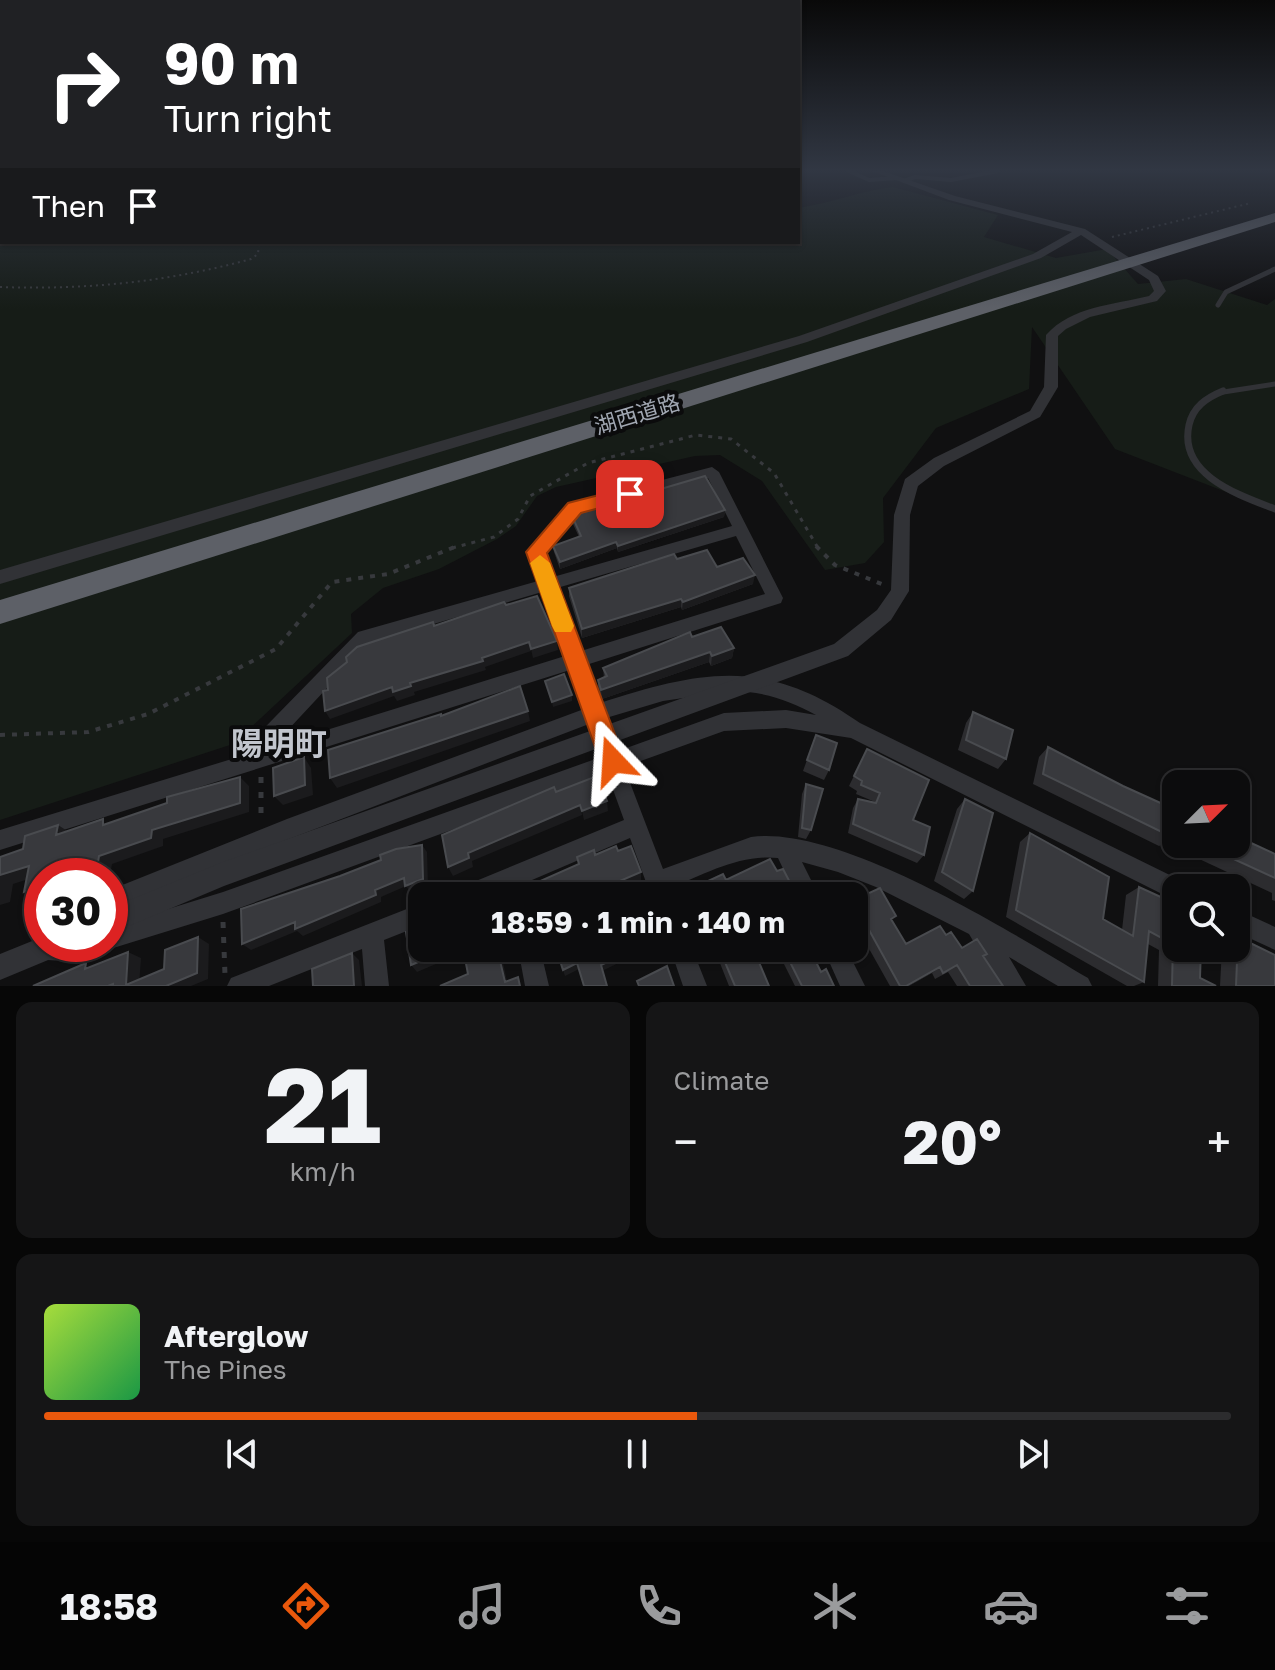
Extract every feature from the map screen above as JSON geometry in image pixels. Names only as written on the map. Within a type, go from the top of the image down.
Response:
[{"type":"highway","name":"湖西道路","points":[[0,599],[1265,217]]},
{"type":"highway","name":"湖西道路","points":[[0,612],[1265,217]]},
{"type":"street","points":[[128,914],[223,874],[841,650],[884,615],[900,591],[902,515],[911,483],[939,462],[1035,414],[1051,387],[1052,335],[1070,319],[1153,299],[1160,291],[1154,278],[1098,240],[1081,231],[1025,217]]},
{"type":"street","points":[[0,577],[803,339],[1037,256],[1081,231]]},
{"type":"street","points":[[0,840],[239,768],[576,660],[775,598],[712,472],[575,508],[536,552],[548,585],[576,660],[596,714],[656,882]]},
{"type":"street","points":[[239,768],[364,637],[741,529]]},
{"type":"street","points":[[128,893],[261,837],[596,714],[679,689],[734,682],[783,691],[829,711],[853,729],[1162,883]]},
{"type":"street","points":[[128,932],[223,903],[724,722],[786,719],[853,729]]},
{"type":"street","points":[[525,882],[636,825]]},
{"type":"street","points":[[675,882],[759,846],[835,859],[976,925],[1080,986]]},
{"type":"street","points":[[785,850],[801,882]]},
{"type":"street","points":[[239,986],[408,920]]},
{"type":"street","points":[[976,925],[1014,986]]},
{"type":"street","points":[[1250,927],[1275,939]]},
{"type":"street","points":[[372,934],[377,986]]},
{"type":"street","points":[[0,967],[24,956]]},
{"type":"street","points":[[532,962],[537,986]]},
{"type":"street","points":[[686,962],[695,986]]},
{"type":"street","points":[[841,962],[853,986]]},
{"type":"lane","points":[[1218,305],[1226,292],[1275,269]]},
{"type":"lane","points":[[1275,384],[1225,390],[1205,399],[1194,407],[1187,424],[1186,442],[1205,473],[1229,490],[1275,509]]},
{"type":"path","points":[[1098,240],[1193,217]]},
{"type":"path","points":[[0,287],[87,288],[158,281],[251,259],[258,254],[259,244]]},
{"type":"path","points":[[0,735],[38,731],[88,732],[148,714],[276,649],[332,582],[388,574],[463,544],[494,537],[518,519],[530,496],[588,463],[696,435],[731,439],[774,473],[816,546],[835,565],[900,591]]},
{"type":"path","points":[[261,761],[261,837]]},
{"type":"path","points":[[223,903],[225,986]]},
{"type":"shaded area","points":[[800,217],[997,217],[984,237],[1056,258],[1107,249],[1138,284],[1186,279],[1267,305],[1275,299],[1275,511],[1115,449],[1032,327],[1029,389],[936,428],[883,498],[884,542],[865,563],[825,570],[762,481],[720,455],[695,456],[556,487],[537,496],[516,526],[497,539],[439,569],[383,588],[351,614],[352,633],[233,744],[0,820],[0,246],[800,244]]},
{"type":"building","points":[[705,476],[725,510],[560,562],[553,546],[581,536],[573,518],[576,514]]},
{"type":"building","points":[[707,550],[717,567],[743,558],[755,575],[683,602],[681,599],[582,629],[569,588],[674,554],[677,559]]},
{"type":"building","points":[[537,596],[557,641],[531,649],[529,642],[482,658],[483,661],[410,683],[411,686],[393,692],[392,687],[325,711],[323,691],[328,690],[327,678],[347,662],[346,657],[357,647],[433,622],[434,626],[504,602],[506,605]]},
{"type":"building","points":[[721,627],[734,648],[712,656],[710,652],[601,690],[598,680],[607,676],[603,668],[690,632],[692,637]]},
{"type":"building","points":[[564,674],[572,695],[552,702],[545,681]]},
{"type":"building","points":[[520,686],[528,711],[330,778],[328,750],[441,716]]},
{"type":"building","points":[[973,712],[1013,730],[1006,759],[966,740]]},
{"type":"building","points":[[816,735],[837,743],[829,770],[807,760]]},
{"type":"building","points":[[1048,747],[1162,804],[1162,832],[1043,774]]},
{"type":"building","points":[[867,749],[929,780],[913,820],[930,827],[924,855],[853,824],[858,799],[876,803],[880,793],[861,785],[862,781],[854,776]]},
{"type":"building","points":[[304,757],[305,785],[274,796],[273,768]]},
{"type":"building","points":[[597,776],[607,801],[582,811],[580,805],[468,853],[469,858],[448,867],[442,835],[554,787],[556,792]]},
{"type":"building","points":[[240,777],[240,803],[152,830],[151,838],[99,858],[24,858],[24,868],[0,875],[0,857],[23,849],[25,836],[58,825],[56,835],[103,819],[103,825],[167,803],[167,797]]},
{"type":"building","points":[[806,784],[823,789],[811,830],[802,828]]},
{"type":"building","points":[[965,799],[993,813],[973,891],[942,872]]},
{"type":"building","points":[[1030,833],[1109,877],[1103,919],[1133,936],[1139,887],[1162,898],[1162,938],[1149,931],[1144,982],[1016,910]]},
{"type":"building","points":[[1250,842],[1275,854],[1275,878],[1231,858],[1250,858]]},
{"type":"building","points":[[422,845],[423,879],[408,882],[405,886],[404,878],[375,890],[376,895],[295,929],[295,922],[242,944],[241,909],[340,876],[381,860],[380,855]]},
{"type":"building","points":[[616,846],[618,851],[631,846],[641,872],[618,882],[538,882],[579,864],[577,857],[594,850],[595,855]]},
{"type":"building","points":[[770,859],[777,871],[783,869],[790,882],[706,882],[723,874],[726,880]]},
{"type":"building","points":[[880,888],[896,916],[891,919],[906,944],[940,926],[946,935],[951,932],[962,948],[977,939],[987,954],[983,956],[1003,986],[970,986],[957,965],[943,973],[940,967],[906,986],[900,986],[869,930],[868,894]]},
{"type":"building","points":[[198,937],[197,973],[166,986],[33,986],[86,963],[85,969],[103,962],[127,962],[126,985],[164,969],[165,950]]},
{"type":"building","points":[[1250,943],[1275,955],[1275,986],[1236,986],[1237,962],[1250,962]]},
{"type":"building","points":[[352,953],[354,986],[313,986],[312,969]]},
{"type":"building","points":[[466,962],[500,962],[505,982],[518,977],[520,986],[440,986],[468,974]]},
{"type":"building","points":[[560,962],[607,962],[601,965],[607,986],[584,986],[577,963],[563,970]]},
{"type":"building","points":[[725,962],[759,962],[769,986],[735,986]]},
{"type":"building","points":[[790,962],[816,962],[821,972],[826,969],[834,986],[802,986]]},
{"type":"building","points":[[1173,962],[1201,962],[1200,978],[1216,986],[1172,986]]},
{"type":"building","points":[[667,966],[674,986],[639,986],[637,981]]},
{"type":"slow traffic","points":[[540,563],[563,626]]},
{"type":"district","name":"陽明町","points":[[279,744]]},
{"type":"route","points":[[613,761],[536,552],[575,508],[630,494]]}]
